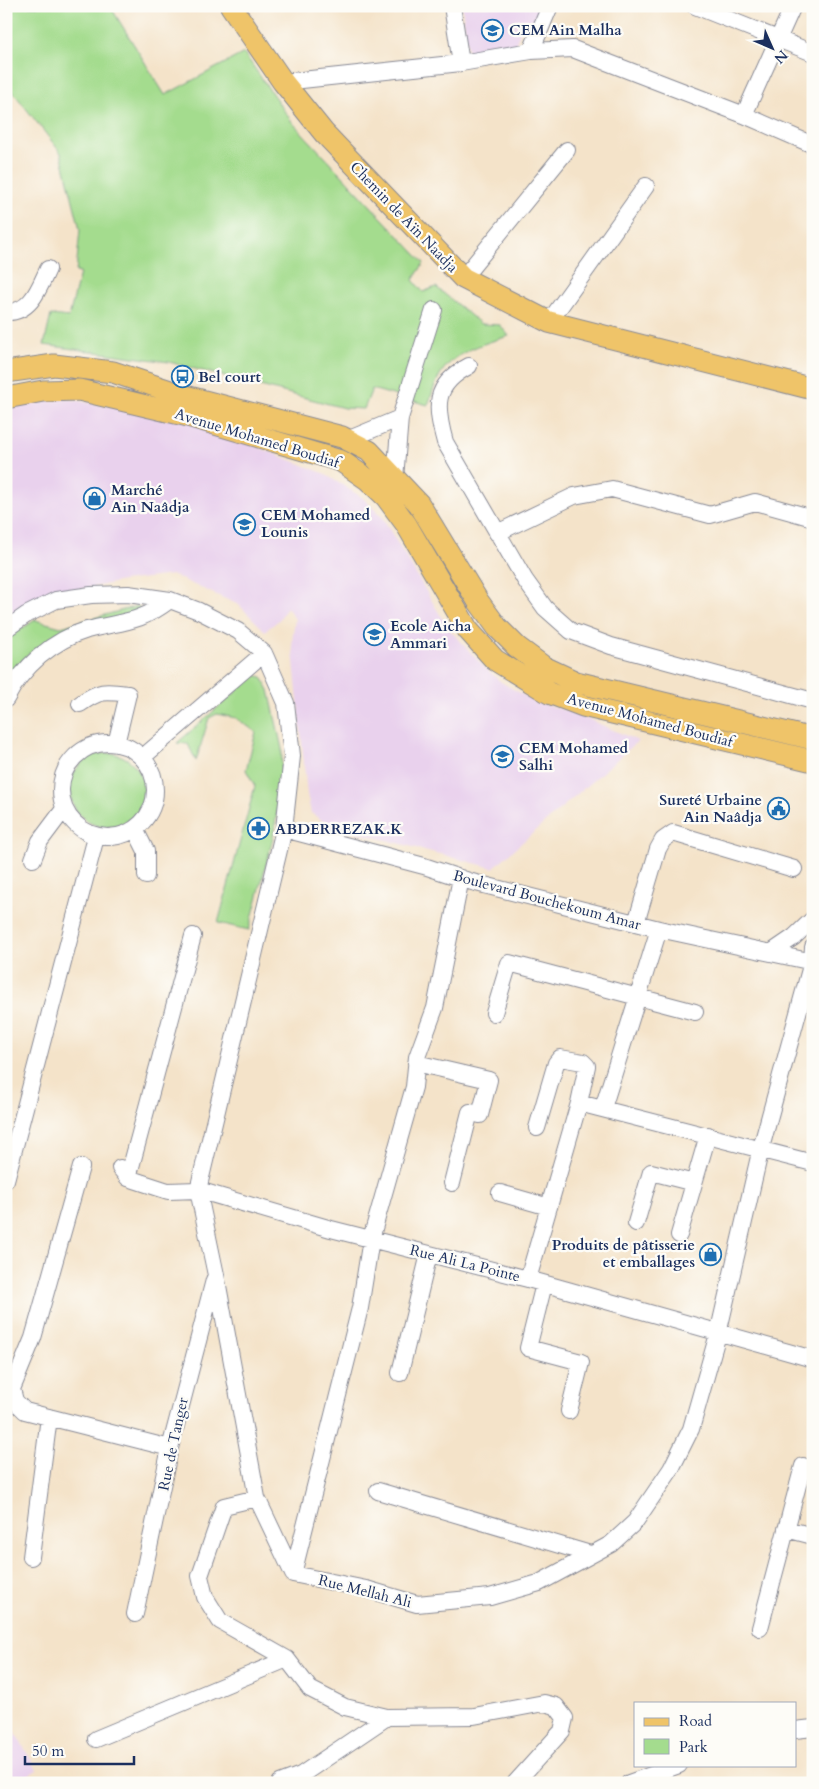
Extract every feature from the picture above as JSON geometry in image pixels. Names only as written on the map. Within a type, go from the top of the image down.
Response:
[{"type":"main road","name":"Chemin de Aïn Naadja","points":[[231,6],[283,82],[324,133],[463,278],[549,322],[813,389]]},
{"type":"main road","name":"Avenue Mohamed Boudiaf","points":[[6,372],[54,365],[112,372],[186,396],[347,440],[369,451],[419,504],[478,601],[497,626],[517,646],[544,667],[576,682],[813,739]]},
{"type":"main road","name":"Avenue Mohamed Boudiaf","points":[[6,398],[43,390],[79,390],[184,415],[341,461],[367,479],[386,497],[406,524],[468,630],[495,660],[549,693],[583,706],[811,763]]},
{"type":"street","points":[[452,6],[461,63]]},
{"type":"street","points":[[531,51],[550,6]]},
{"type":"street","points":[[696,6],[813,53]]},
{"type":"street","points":[[744,116],[793,6]]},
{"type":"street","points":[[283,82],[461,63],[531,51],[573,48],[813,145]]},
{"type":"street","points":[[463,278],[567,150]]},
{"type":"street","points":[[549,322],[646,186]]},
{"type":"street","points":[[6,312],[17,312],[26,306],[36,293],[48,269]]},
{"type":"street","points":[[395,478],[400,418],[434,310]]},
{"type":"street","points":[[469,366],[454,374],[442,387],[438,402],[440,423],[445,442],[525,580],[545,608],[571,631],[611,646],[813,701]]},
{"type":"street","points":[[347,440],[400,418]]},
{"type":"street","points":[[497,533],[574,496],[612,489],[710,515],[755,502],[813,518]]},
{"type":"street","points":[[6,629],[26,615],[56,600],[91,595],[128,594],[170,600],[199,611],[238,631],[264,653],[286,703],[292,756],[284,829],[198,1190],[258,1498],[293,1574]]},
{"type":"street","points":[[6,699],[12,688],[32,664],[58,642],[86,631],[136,621],[153,613],[170,600]]},
{"type":"street","points":[[143,757],[264,653]]},
{"type":"street","points":[[80,704],[95,694],[106,691],[128,694],[116,744]]},
{"type":"street","points":[[97,744],[116,744],[125,746],[143,757],[155,784],[153,804],[147,817],[136,829],[110,838],[96,837],[75,825],[64,809],[60,788],[63,774],[72,760],[82,750],[97,744]]},
{"type":"street","points":[[33,859],[40,841],[64,809]]},
{"type":"street","points":[[136,829],[146,852],[146,876]]},
{"type":"street","name":"Boulevard Bouchekoum Amar","points":[[284,829],[461,878],[659,929],[813,961]]},
{"type":"street","points":[[636,923],[658,849],[663,840],[673,833],[794,869]]},
{"type":"street","points":[[6,1180],[96,837]]},
{"type":"street","points":[[293,1574],[360,1308],[371,1238],[414,1087],[416,1063],[434,1008],[461,878]]},
{"type":"street","points":[[772,952],[794,937],[813,919]]},
{"type":"street","points":[[602,1108],[659,929]]},
{"type":"street","name":"Rue Ali La Pointe","points":[[193,936],[124,1173],[168,1191],[198,1190],[536,1281],[718,1334],[813,1359]]},
{"type":"street","name":"Rue Mellah Ali","points":[[293,1574],[366,1589],[417,1604],[490,1597],[539,1583],[611,1544],[635,1522],[671,1469],[691,1429],[718,1334],[761,1148],[813,961],[813,947]]},
{"type":"street","points":[[494,1013],[509,963],[695,1012]]},
{"type":"street","points":[[537,1128],[556,1063],[560,1058],[583,1062],[587,1066],[579,1103],[549,1206],[536,1281],[528,1348],[581,1362],[569,1411]]},
{"type":"street","points":[[416,1063],[489,1080],[480,1115],[470,1112],[452,1183]]},
{"type":"street","points":[[579,1103],[761,1148],[813,1163]]},
{"type":"street","points":[[679,1235],[708,1135]]},
{"type":"street","points":[[81,1167],[33,1338],[12,1389],[15,1401],[25,1411],[170,1448]]},
{"type":"street","points":[[636,1223],[652,1172],[694,1183]]},
{"type":"street","points":[[500,1194],[549,1206]]},
{"type":"street","points":[[400,1373],[430,1254]]},
{"type":"street","name":"Rue de Tanger","points":[[135,1614],[170,1448],[216,1275]]},
{"type":"street","points":[[32,1557],[49,1417]]},
{"type":"street","points":[[760,1628],[803,1466]]},
{"type":"street","points":[[378,1491],[590,1554]]},
{"type":"street","points":[[258,1498],[224,1506],[200,1576],[205,1597],[220,1620],[287,1659],[310,1690],[345,1708],[388,1717],[474,1716],[544,1703],[556,1706],[565,1718],[562,1731],[515,1783]]},
{"type":"street","points":[[786,1529],[813,1536]]},
{"type":"street","points":[[96,1739],[287,1659]]},
{"type":"street","points":[[280,1783],[302,1779],[388,1717]]},
{"type":"street","points":[[796,1730],[813,1728]]},
{"type":"street","points":[[629,1783],[676,1766]]},
{"type":"shaded area","name":"CEM Ain Malha","points":[[462,6],[540,6],[529,31],[521,29],[515,46],[468,53]]},
{"type":"shaded area","points":[[57,397],[195,422],[323,473],[363,498],[382,517],[448,628],[484,667],[501,682],[534,701],[577,714],[638,741],[493,868],[329,825],[311,813],[307,794],[292,641],[295,619],[287,607],[279,620],[265,631],[239,605],[172,575],[123,581],[62,593],[6,616],[6,409],[21,401]]},
{"type":"shaded area","points":[[6,1717],[37,1770],[23,1778],[25,1783],[6,1783]]},
{"type":"green space","points":[[6,6],[110,6],[165,95],[244,53],[292,122],[424,263],[413,280],[423,292],[436,287],[481,324],[500,325],[509,336],[463,353],[447,365],[435,384],[428,405],[372,389],[364,409],[344,408],[169,362],[44,345],[51,315],[69,317],[80,273],[76,272],[80,229],[61,153],[6,83]]},
{"type":"green space","points":[[138,606],[142,611],[59,633],[27,655],[6,684],[6,639],[35,620],[61,627]]},
{"type":"green space","points":[[255,675],[262,677],[269,690],[282,749],[281,785],[273,838],[249,930],[218,923],[255,786],[246,770],[256,732],[236,718],[217,714],[209,718],[196,761],[188,744],[177,743]]},
{"type":"green space","points":[[107,753],[121,756],[133,764],[141,776],[144,790],[141,804],[133,816],[121,824],[107,827],[93,824],[81,816],[73,804],[70,790],[73,776],[81,764],[93,756]]},
{"type":"place","name":"CEM Ain Malha","points":[[493,30]]},
{"type":"place","name":"Bel court","points":[[182,377]]},
{"type":"place","name":"Marché Ain Naâdja","points":[[95,499]]},
{"type":"place","name":"CEM Mohamed Lounis","points":[[245,524]]},
{"type":"place","name":"Ecole Aicha Ammari","points":[[374,635]]},
{"type":"place","name":"CEM Mohamed Salhi","points":[[503,757]]},
{"type":"place","name":"Sureté Urbaine Ain Naâdja","points":[[778,809]]},
{"type":"place","name":"ABDERREZAK.K","points":[[259,829]]},
{"type":"place","name":"Produits de pâtisserie et emballages","points":[[711,1254]]}]
